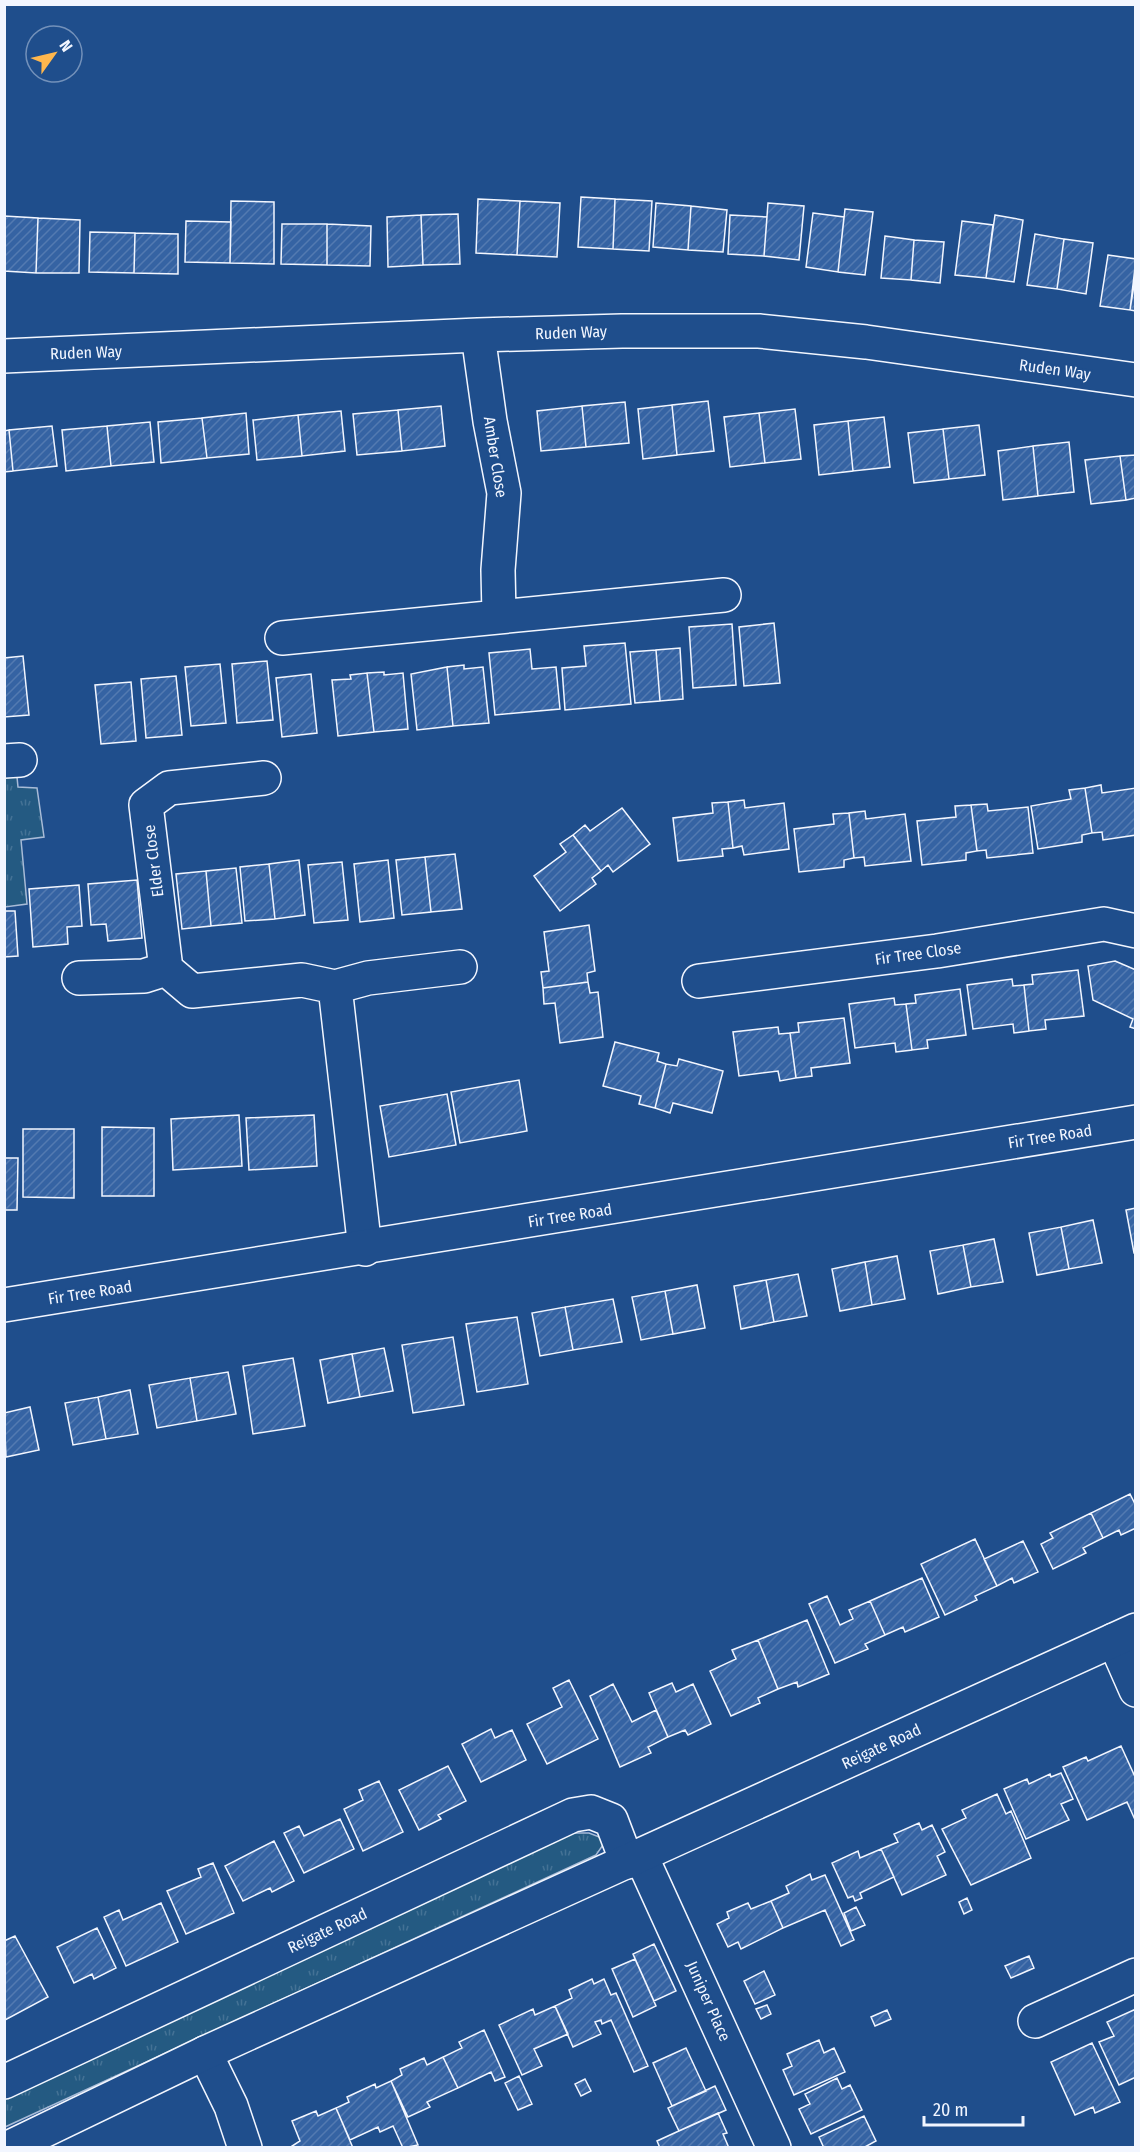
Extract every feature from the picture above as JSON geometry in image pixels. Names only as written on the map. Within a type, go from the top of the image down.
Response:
[{"type":"main road","name":"Ruden Way","points":[[4,356],[478,335],[622,331],[759,331],[866,342],[1136,380]]},
{"type":"main road","name":"Amber Close","points":[[478,335],[489,422],[504,493],[498,570],[499,615]]},
{"type":"main road","points":[[282,638],[499,615],[724,595]]},
{"type":"main road","name":"Elder Close","points":[[166,969],[146,805],[169,788],[264,778]]},
{"type":"main road","name":"Fir Tree Close","points":[[699,981],[937,951],[1104,924],[1136,931]]},
{"type":"main road","points":[[79,978],[144,976],[166,969],[192,991],[302,980],[335,987],[368,978],[460,967]]},
{"type":"main road","points":[[335,987],[365,1249]]},
{"type":"main road","name":"Fir Tree Road","points":[[4,1305],[365,1249],[1136,1122]]},
{"type":"main road","points":[[1125,1635],[1136,1690]]},
{"type":"main road","name":"Reigate Road","points":[[8,2148],[205,2053],[1125,1635]]},
{"type":"main road","name":"Reigate Road","points":[[4,2082],[573,1815],[591,1812],[611,1820],[634,1859]]},
{"type":"main road","name":"Juniper Place","points":[[634,1859],[774,2148]]},
{"type":"main road","points":[[1035,2021],[1136,1975]]},
{"type":"main road","points":[[205,2053],[231,2106],[245,2148]]},
{"type":"green space","points":[[4,771],[9,771],[17,777],[18,787],[37,788],[44,837],[21,840],[27,904],[5,907]]},
{"type":"green space","points":[[573,1833],[589,1833],[602,1838],[603,1845],[596,1855],[5,2127],[4,2096]]},
{"type":"building","points":[[581,197],[615,199],[613,249],[578,247]]},
{"type":"building","points":[[478,199],[520,201],[517,255],[476,253]]},
{"type":"building","points":[[615,199],[652,201],[649,251],[613,249]]},
{"type":"building","points":[[231,201],[274,202],[274,264],[230,263]]},
{"type":"building","points":[[520,201],[560,203],[557,257],[517,255]]},
{"type":"building","points":[[656,203],[691,206],[688,250],[653,247]]},
{"type":"building","points":[[768,203],[804,206],[799,260],[764,256]]},
{"type":"building","points":[[691,206],[727,210],[723,252],[688,250]]},
{"type":"building","points":[[845,209],[873,212],[865,275],[838,272]]},
{"type":"building","points":[[813,213],[844,217],[838,272],[806,267]]},
{"type":"building","points":[[458,214],[460,264],[423,265],[421,215]]},
{"type":"building","points":[[421,215],[423,265],[388,267],[387,217]]},
{"type":"building","points":[[730,215],[767,217],[764,256],[728,254]]},
{"type":"building","points":[[995,215],[1023,220],[1014,282],[986,278]]},
{"type":"building","points":[[4,216],[38,218],[36,273],[4,271]]},
{"type":"building","points":[[38,218],[80,220],[79,273],[36,273]]},
{"type":"building","points":[[186,221],[231,222],[230,263],[185,262]]},
{"type":"building","points":[[962,221],[993,225],[986,278],[955,275]]},
{"type":"building","points":[[282,224],[327,224],[327,265],[281,264]]},
{"type":"building","points":[[327,224],[371,226],[370,266],[327,265]]},
{"type":"building","points":[[90,232],[135,233],[134,273],[89,272]]},
{"type":"building","points":[[135,233],[178,234],[178,274],[134,273]]},
{"type":"building","points":[[1035,234],[1064,239],[1057,289],[1027,285]]},
{"type":"building","points":[[885,236],[914,240],[911,280],[881,278]]},
{"type":"building","points":[[1064,239],[1093,243],[1086,294],[1057,289]]},
{"type":"building","points":[[914,240],[944,242],[940,283],[911,280]]},
{"type":"building","points":[[1108,255],[1136,259],[1130,310],[1100,306]]},
{"type":"building","points":[[1136,273],[1136,311],[1130,310]]},
{"type":"building","points":[[708,401],[714,451],[677,455],[672,405]]},
{"type":"building","points":[[625,402],[629,443],[586,447],[582,406]]},
{"type":"building","points":[[672,405],[677,455],[643,459],[638,409]]},
{"type":"building","points":[[441,406],[445,446],[402,451],[398,410]]},
{"type":"building","points":[[582,406],[586,447],[541,451],[537,411]]},
{"type":"building","points":[[795,409],[801,459],[765,463],[759,413]]},
{"type":"building","points":[[398,410],[402,451],[357,455],[353,414]]},
{"type":"building","points":[[341,411],[345,451],[302,456],[298,415]]},
{"type":"building","points":[[246,413],[249,454],[207,458],[202,418]]},
{"type":"building","points":[[759,413],[765,463],[730,467],[724,417]]},
{"type":"building","points":[[298,415],[302,456],[257,460],[253,420]]},
{"type":"building","points":[[884,417],[890,467],[853,471],[848,421]]},
{"type":"building","points":[[202,418],[207,458],[161,463],[158,422]]},
{"type":"building","points":[[848,421],[853,471],[819,475],[814,425]]},
{"type":"building","points":[[150,422],[154,462],[111,466],[107,426]]},
{"type":"building","points":[[979,425],[985,475],[949,479],[943,429]]},
{"type":"building","points":[[52,426],[57,466],[13,471],[9,430]]},
{"type":"building","points":[[107,426],[111,466],[66,471],[62,430]]},
{"type":"building","points":[[943,429],[949,479],[914,483],[908,433]]},
{"type":"building","points":[[9,430],[13,471],[4,472],[4,431]]},
{"type":"building","points":[[1069,442],[1074,492],[1038,496],[1033,446]]},
{"type":"building","points":[[1033,446],[1038,496],[1003,500],[998,451]]},
{"type":"building","points":[[1136,455],[1136,498],[1126,500],[1120,456]]},
{"type":"building","points":[[1120,456],[1126,500],[1091,504],[1085,460]]},
{"type":"building","points":[[774,623],[780,683],[744,686],[739,627]]},
{"type":"building","points":[[732,624],[736,685],[693,688],[689,627]]},
{"type":"building","points":[[625,643],[631,704],[565,710],[562,668],[586,666],[584,646]]},
{"type":"building","points":[[680,648],[683,699],[660,701],[656,650]]},
{"type":"building","points":[[530,649],[532,669],[556,667],[560,709],[495,715],[489,653]]},
{"type":"building","points":[[656,650],[660,701],[635,703],[630,652]]},
{"type":"building","points":[[23,656],[29,715],[4,717],[4,658]]},
{"type":"building","points":[[267,661],[273,720],[237,723],[232,664]]},
{"type":"building","points":[[220,664],[226,723],[191,726],[185,667]]},
{"type":"building","points":[[464,665],[464,669],[483,667],[489,723],[453,726],[447,667]]},
{"type":"building","points":[[447,667],[453,726],[417,730],[411,674]]},
{"type":"building","points":[[384,672],[384,675],[403,673],[408,729],[374,732],[367,673]]},
{"type":"building","points":[[367,673],[374,732],[338,736],[332,680],[351,679],[350,675]]},
{"type":"building","points":[[311,674],[317,733],[282,737],[276,678]]},
{"type":"building","points":[[176,676],[182,735],[146,738],[141,679]]},
{"type":"building","points":[[131,682],[136,741],[101,744],[95,685]]},
{"type":"building","points":[[1101,785],[1102,793],[1136,788],[1136,835],[1103,840],[1102,832],[1092,833],[1085,788]]},
{"type":"building","points":[[1085,788],[1092,833],[1082,835],[1082,842],[1038,849],[1031,806],[1071,799],[1069,790]]},
{"type":"building","points":[[744,800],[745,808],[784,803],[789,849],[744,855],[742,846],[733,848],[728,802]]},
{"type":"building","points":[[728,802],[733,848],[722,849],[723,856],[678,861],[673,818],[713,813],[712,803]]},
{"type":"building","points":[[987,804],[988,811],[1028,807],[1033,853],[987,858],[986,850],[977,851],[971,805]]},
{"type":"building","points":[[971,805],[977,851],[966,853],[966,860],[922,865],[917,821],[956,817],[955,806]]},
{"type":"building","points":[[622,808],[650,844],[613,872],[608,865],[601,871],[573,835],[585,825],[590,831]]},
{"type":"building","points":[[865,811],[866,819],[905,814],[911,861],[865,866],[864,857],[854,858],[849,813]]},
{"type":"building","points":[[849,813],[854,858],[844,860],[844,867],[799,872],[794,829],[834,824],[833,814]]},
{"type":"building","points":[[573,835],[601,871],[592,878],[596,884],[560,911],[534,876],[566,852],[560,844]]},
{"type":"building","points":[[455,854],[462,909],[431,912],[425,857]]},
{"type":"building","points":[[425,857],[431,912],[402,915],[396,860]]},
{"type":"building","points":[[299,860],[305,915],[275,919],[269,864]]},
{"type":"building","points":[[388,860],[394,918],[360,922],[354,864]]},
{"type":"building","points":[[342,862],[348,920],[314,923],[308,865]]},
{"type":"building","points":[[269,864],[275,919],[245,921],[240,867]]},
{"type":"building","points":[[236,868],[242,923],[211,926],[206,871]]},
{"type":"building","points":[[206,871],[211,926],[182,929],[176,874]]},
{"type":"building","points":[[137,880],[142,938],[108,941],[106,924],[91,925],[88,884]]},
{"type":"building","points":[[79,885],[82,926],[67,927],[68,944],[33,947],[29,889]]},
{"type":"building","points":[[4,911],[15,911],[18,956],[4,957]]},
{"type":"building","points":[[589,925],[595,971],[587,973],[588,982],[543,988],[541,972],[549,971],[544,932]]},
{"type":"building","points":[[1115,961],[1136,970],[1136,1029],[1130,1027],[1133,1019],[1093,1000],[1088,966]]},
{"type":"building","points":[[1078,970],[1084,1016],[1045,1020],[1046,1029],[1029,1031],[1024,985],[1033,984],[1032,975]]},
{"type":"building","points":[[1012,979],[1013,986],[1024,985],[1029,1031],[1014,1033],[1013,1024],[973,1029],[967,985]]},
{"type":"building","points":[[588,982],[590,993],[598,992],[603,1037],[560,1043],[555,1003],[544,1004],[543,988]]},
{"type":"building","points":[[960,989],[966,1035],[927,1040],[928,1048],[912,1050],[906,1004],[916,1003],[915,995]]},
{"type":"building","points":[[894,998],[895,1005],[906,1004],[912,1050],[896,1052],[895,1043],[855,1048],[849,1004]]},
{"type":"building","points":[[844,1018],[850,1063],[811,1068],[812,1076],[796,1078],[790,1033],[799,1032],[798,1023]]},
{"type":"building","points":[[778,1027],[779,1034],[790,1033],[796,1078],[780,1081],[778,1071],[739,1076],[733,1032]]},
{"type":"building","points":[[615,1042],[659,1053],[657,1061],[666,1064],[655,1108],[639,1104],[641,1096],[603,1086]]},
{"type":"building","points":[[679,1059],[723,1071],[712,1113],[673,1103],[670,1113],[655,1108],[666,1064],[677,1066]]},
{"type":"building","points":[[519,1080],[527,1131],[460,1143],[451,1092]]},
{"type":"building","points":[[447,1094],[456,1145],[389,1157],[380,1106]]},
{"type":"building","points":[[239,1115],[242,1166],[173,1170],[171,1119]]},
{"type":"building","points":[[314,1115],[317,1166],[249,1170],[246,1118]]},
{"type":"building","points":[[102,1127],[154,1128],[154,1196],[102,1196]]},
{"type":"building","points":[[23,1129],[74,1129],[74,1198],[23,1197]]},
{"type":"building","points":[[4,1158],[18,1158],[17,1210],[4,1210]]},
{"type":"building","points":[[1136,1208],[1136,1253],[1134,1253],[1126,1210]]},
{"type":"building","points":[[1093,1220],[1102,1263],[1069,1269],[1061,1227]]},
{"type":"building","points":[[1061,1227],[1069,1269],[1037,1275],[1029,1233]]},
{"type":"building","points":[[994,1239],[1003,1282],[971,1287],[963,1245]]},
{"type":"building","points":[[963,1245],[971,1287],[938,1294],[930,1251]]},
{"type":"building","points":[[897,1256],[905,1299],[872,1305],[865,1262]]},
{"type":"building","points":[[865,1262],[872,1305],[840,1311],[832,1269]]},
{"type":"building","points":[[798,1274],[807,1316],[774,1322],[766,1280]]},
{"type":"building","points":[[766,1280],[774,1322],[741,1329],[734,1286]]},
{"type":"building","points":[[697,1285],[705,1328],[673,1334],[665,1291]]},
{"type":"building","points":[[665,1291],[673,1334],[641,1340],[632,1297]]},
{"type":"building","points":[[613,1299],[622,1342],[573,1350],[565,1307]]},
{"type":"building","points":[[565,1307],[573,1350],[540,1356],[532,1313]]},
{"type":"building","points":[[517,1317],[528,1384],[477,1392],[466,1324]]},
{"type":"building","points":[[453,1337],[464,1405],[413,1413],[402,1345]]},
{"type":"building","points":[[384,1348],[393,1391],[360,1397],[352,1354]]},
{"type":"building","points":[[352,1354],[360,1397],[328,1403],[320,1360]]},
{"type":"building","points":[[293,1358],[305,1426],[253,1434],[243,1366]]},
{"type":"building","points":[[228,1372],[236,1414],[197,1421],[190,1378]]},
{"type":"building","points":[[190,1378],[197,1421],[157,1428],[149,1385]]},
{"type":"building","points":[[130,1390],[138,1434],[106,1439],[98,1397]]},
{"type":"building","points":[[98,1397],[106,1439],[73,1445],[65,1403]]},
{"type":"building","points":[[30,1407],[39,1450],[6,1457],[4,1413]]},
{"type":"building","points":[[1130,1494],[1136,1506],[1136,1528],[1121,1535],[1119,1530],[1103,1538],[1091,1513]]},
{"type":"building","points":[[1091,1513],[1103,1538],[1083,1548],[1086,1553],[1053,1569],[1041,1544],[1053,1538],[1050,1533]]},
{"type":"building","points":[[975,1539],[997,1586],[975,1596],[977,1600],[945,1615],[921,1564]]},
{"type":"building","points":[[1023,1541],[1038,1572],[1014,1583],[1012,1578],[997,1586],[984,1559]]},
{"type":"building","points":[[922,1578],[939,1617],[905,1632],[903,1627],[885,1635],[870,1601]]},
{"type":"building","points":[[827,1596],[840,1625],[853,1619],[849,1610],[870,1601],[885,1635],[865,1644],[868,1649],[835,1663],[809,1604]]},
{"type":"building","points":[[807,1620],[829,1674],[798,1687],[797,1682],[778,1689],[758,1640]]},
{"type":"building","points":[[758,1640],[778,1689],[758,1698],[760,1703],[731,1716],[710,1671],[736,1659],[732,1650]]},
{"type":"building","points":[[569,1680],[598,1739],[547,1764],[527,1724],[562,1707],[553,1688]]},
{"type":"building","points":[[672,1683],[676,1692],[693,1684],[711,1724],[688,1735],[685,1730],[668,1737],[649,1693]]},
{"type":"building","points":[[613,1684],[632,1722],[656,1710],[668,1737],[648,1747],[651,1753],[620,1767],[590,1696]]},
{"type":"building","points":[[491,1729],[495,1738],[512,1730],[526,1760],[481,1782],[462,1744]]},
{"type":"building","points":[[1121,1746],[1136,1779],[1136,1822],[1127,1802],[1087,1820],[1063,1767],[1086,1757],[1088,1761]]},
{"type":"building","points":[[448,1766],[466,1801],[438,1815],[441,1819],[419,1830],[399,1790]]},
{"type":"building","points":[[1061,1773],[1073,1799],[1061,1804],[1069,1820],[1026,1839],[1004,1789],[1027,1779],[1029,1784],[1050,1774],[1051,1777]]},
{"type":"building","points":[[379,1781],[403,1832],[363,1851],[344,1809],[363,1800],[359,1790]]},
{"type":"building","points":[[997,1794],[1006,1814],[1011,1811],[1031,1858],[971,1885],[942,1829],[966,1818],[962,1810]]},
{"type":"building","points":[[340,1819],[354,1849],[304,1873],[284,1833],[299,1826],[304,1836]]},
{"type":"building","points":[[919,1823],[922,1830],[932,1825],[945,1852],[937,1856],[946,1875],[902,1895],[881,1849],[898,1842],[894,1834]]},
{"type":"building","points":[[274,1841],[294,1881],[272,1892],[270,1888],[243,1901],[225,1866]]},
{"type":"building","points":[[881,1849],[894,1877],[860,1893],[862,1898],[855,1901],[853,1896],[848,1898],[832,1863],[858,1851],[860,1858]]},
{"type":"building","points":[[213,1863],[234,1913],[186,1934],[167,1891],[201,1877],[198,1869]]},
{"type":"building","points":[[810,1874],[812,1880],[825,1875],[854,1940],[841,1946],[825,1910],[783,1928],[771,1901],[789,1893],[786,1886]]},
{"type":"building","points":[[967,1898],[972,1910],[964,1914],[959,1902]]},
{"type":"building","points":[[771,1901],[783,1928],[741,1949],[738,1942],[728,1947],[717,1924],[729,1918],[727,1912],[748,1903],[751,1909]]},
{"type":"building","points":[[161,1903],[178,1942],[126,1966],[104,1917],[119,1910],[123,1920]]},
{"type":"building","points":[[856,1907],[865,1925],[851,1931],[844,1913]]},
{"type":"building","points":[[97,1928],[116,1968],[94,1979],[92,1974],[74,1983],[57,1947]]},
{"type":"building","points":[[15,1936],[48,1997],[5,2020],[4,1941]]},
{"type":"building","points":[[654,1944],[676,1991],[654,2001],[633,1954]]},
{"type":"building","points":[[1029,1956],[1034,1968],[1011,1978],[1005,1966]]},
{"type":"building","points":[[635,1959],[656,2006],[633,2017],[612,1969]]},
{"type":"building","points":[[764,1971],[775,1995],[755,2004],[744,1981]]},
{"type":"building","points":[[592,1979],[594,1984],[604,1979],[611,1995],[616,1993],[648,2066],[634,2072],[611,2020],[602,2024],[601,2020],[595,2022],[601,2034],[573,2047],[555,2006],[572,1998],[569,1990]]},
{"type":"building","points":[[767,2005],[771,2014],[761,2019],[756,2009]]},
{"type":"building","points":[[555,2006],[568,2034],[534,2049],[542,2066],[522,2075],[499,2025],[533,2009],[535,2015]]},
{"type":"building","points":[[1136,2009],[1136,2077],[1119,2085],[1099,2042],[1114,2036],[1107,2022]]},
{"type":"building","points":[[887,2010],[891,2019],[875,2026],[871,2017]]},
{"type":"building","points":[[484,2030],[505,2077],[495,2081],[491,2072],[458,2088],[443,2057],[462,2048],[459,2042]]},
{"type":"building","points":[[819,2040],[824,2053],[834,2048],[845,2072],[794,2095],[783,2070],[792,2066],[787,2054]]},
{"type":"building","points":[[1092,2043],[1120,2102],[1095,2113],[1093,2107],[1075,2115],[1051,2062]]},
{"type":"building","points":[[686,2048],[706,2091],[672,2106],[653,2063]]},
{"type":"building","points":[[443,2057],[458,2088],[427,2102],[430,2107],[408,2117],[391,2081],[402,2075],[400,2069],[424,2058],[427,2065]]},
{"type":"building","points":[[519,2076],[532,2104],[518,2110],[505,2083]]},
{"type":"building","points":[[837,2078],[842,2089],[850,2085],[862,2110],[811,2134],[799,2109],[810,2104],[805,2094]]},
{"type":"building","points":[[585,2079],[591,2091],[581,2096],[575,2084]]},
{"type":"building","points":[[391,2081],[418,2145],[403,2148],[393,2126],[380,2132],[378,2127],[350,2140],[336,2108],[349,2102],[347,2097],[375,2084],[376,2088]]},
{"type":"building","points":[[715,2086],[726,2110],[679,2131],[668,2108]]},
{"type":"building","points":[[336,2108],[353,2148],[289,2148],[300,2141],[292,2121],[316,2111],[318,2116]]},
{"type":"building","points":[[718,2113],[727,2133],[723,2134],[729,2148],[660,2148],[657,2141]]},
{"type":"building","points":[[864,2116],[876,2141],[863,2148],[824,2148],[819,2137]]}]
